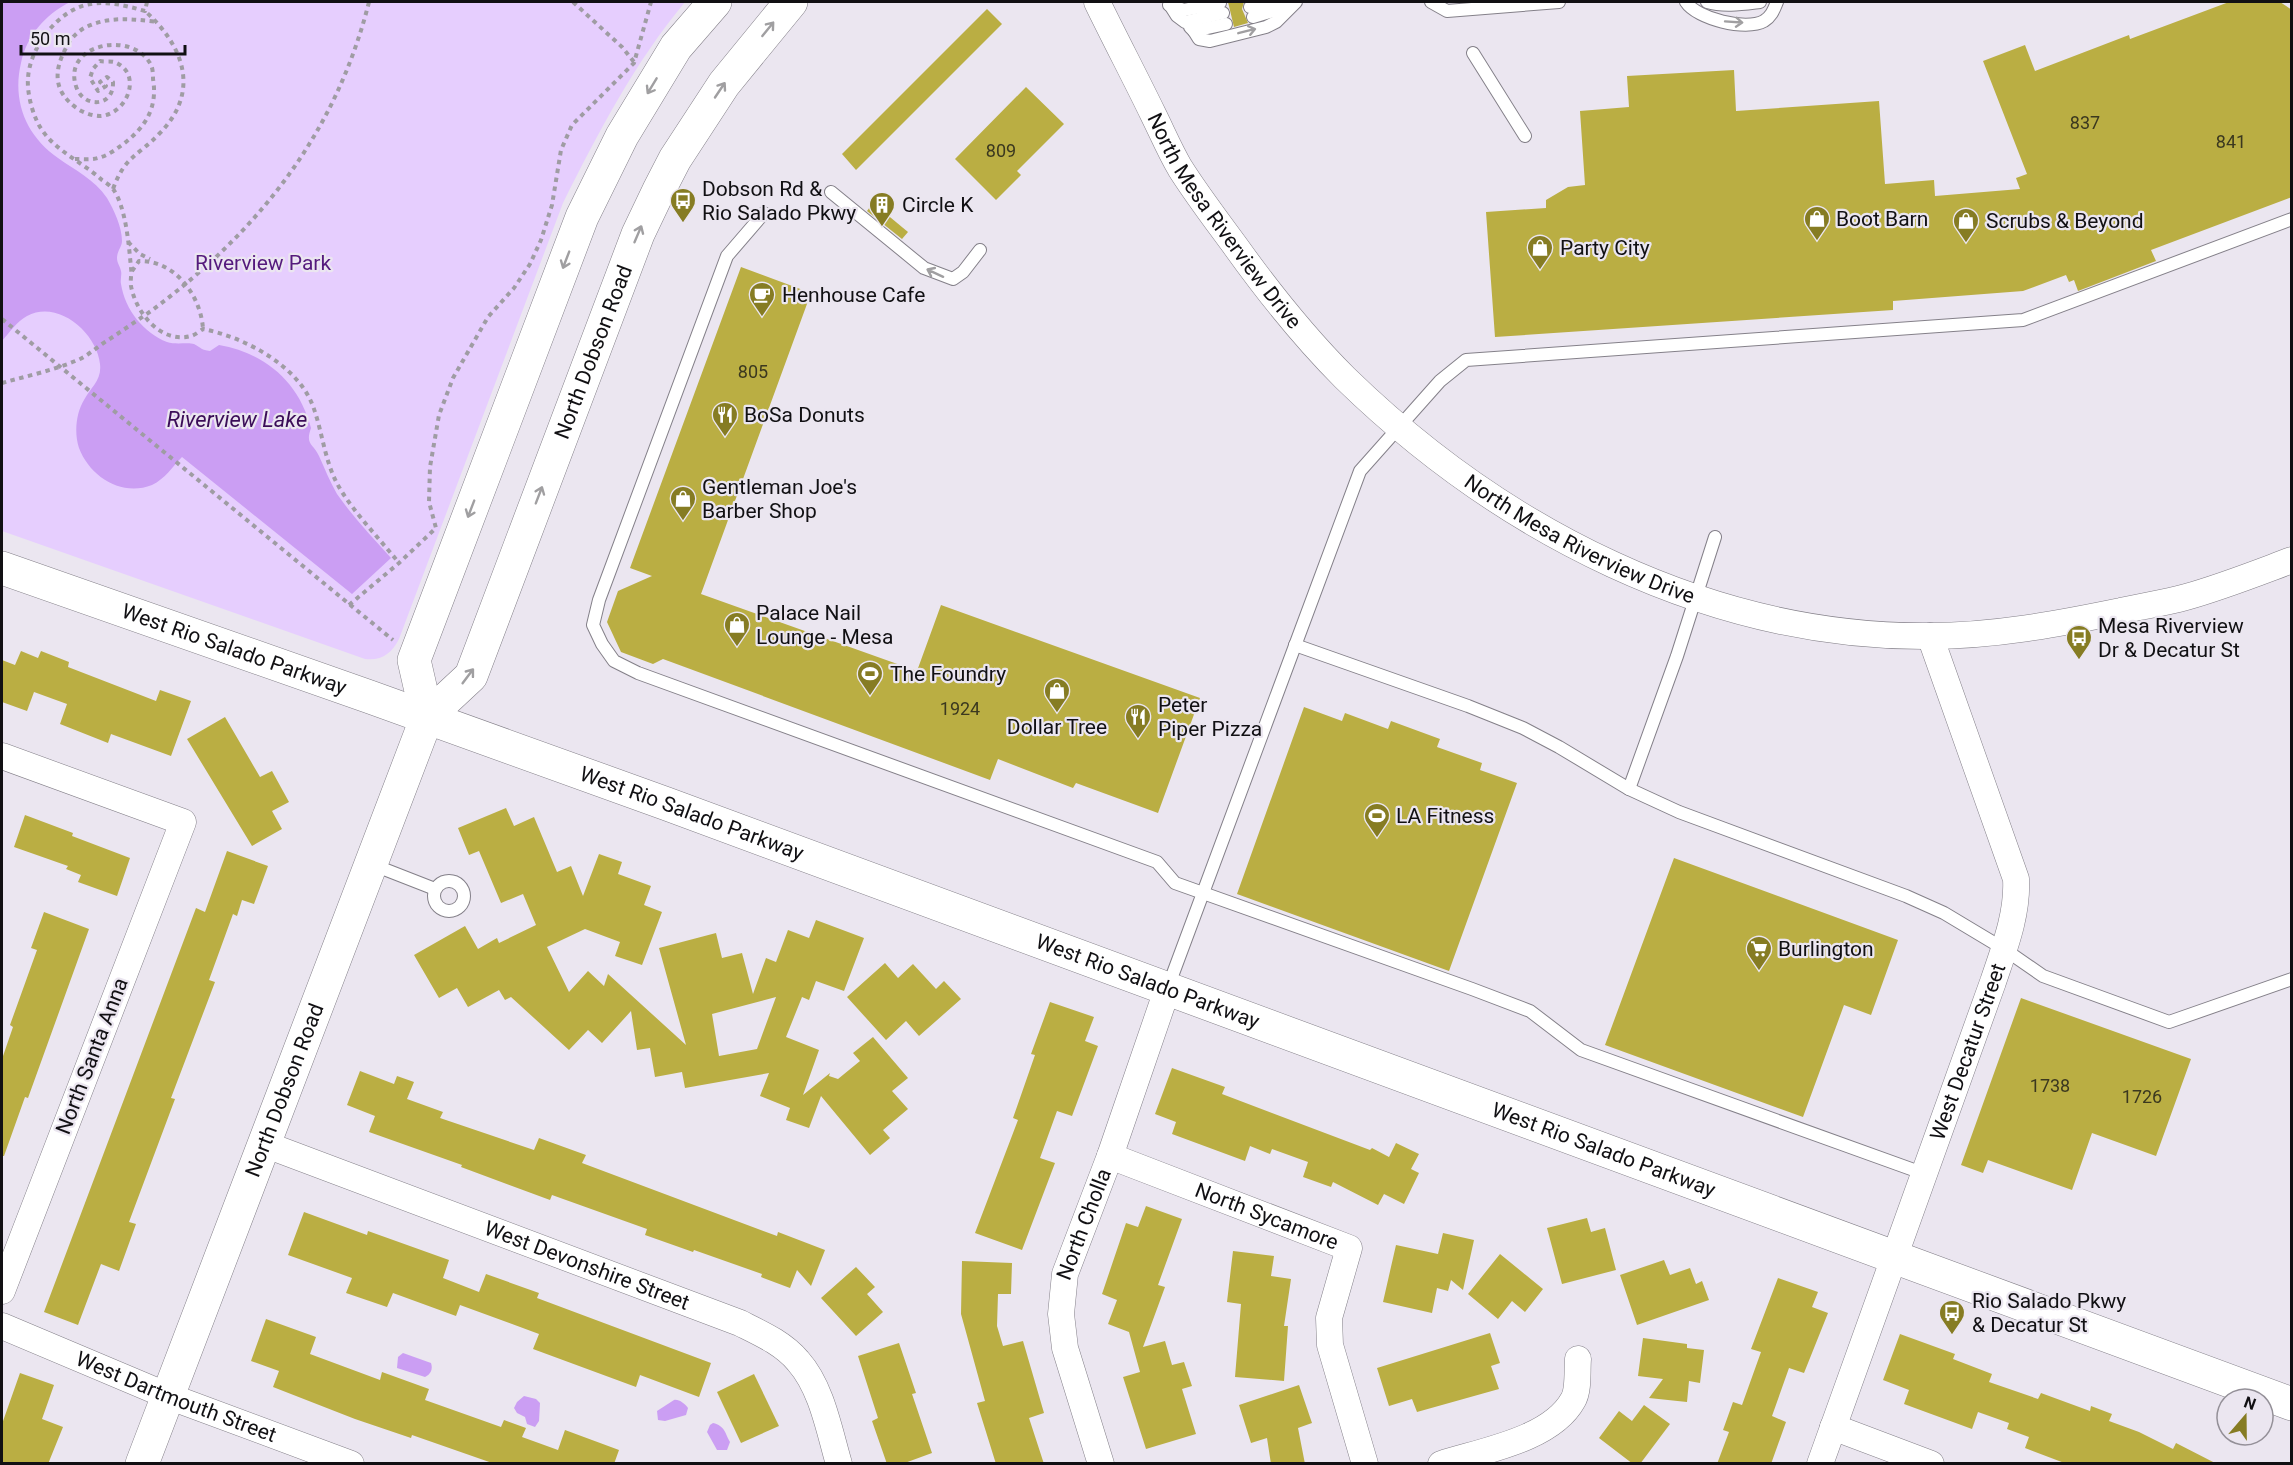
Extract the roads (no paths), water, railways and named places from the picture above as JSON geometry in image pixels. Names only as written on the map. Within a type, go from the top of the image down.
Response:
[{"type":"main road","points":[[427,717],[414,660],[582,217],[622,136],[676,47],[715,2]]},
{"type":"main road","name":"North Dobson Road","points":[[142,1464],[427,717],[471,676],[638,234],[675,159],[724,84],[791,2]]},
{"type":"main road","name":"West Rio Salado Parkway","points":[[2,568],[427,717],[2292,1404]]},
{"type":"street","name":"North Mesa Riverview Drive","points":[[1097,2],[1180,167],[1213,216],[1291,318],[1345,377],[1435,456],[1482,492],[1540,528],[1646,579],[1753,614],[1805,625],[1859,632],[1930,636],[2036,627],[2184,598],[2292,560]]},
{"type":"street","name":"West Decatur Street","points":[[1820,1464],[2004,949],[2015,907],[2016,879],[1930,636]]},
{"type":"street","name":"North Santa Anna","points":[[2,756],[183,822],[2,1291]]},
{"type":"street","name":"North Cholla","points":[[1101,1464],[1065,1348],[1061,1314],[1065,1274],[1110,1156],[1167,990]]},
{"type":"street","name":"West Devonshire Street","points":[[264,1144],[740,1323],[775,1341],[798,1361],[816,1389],[839,1464]]},
{"type":"street","name":"North Sycamore","points":[[1110,1156],[1349,1248],[1329,1318],[1330,1346],[1365,1464]]},
{"type":"street","name":"West Dartmouth Street","points":[[2,1326],[168,1396],[351,1464]]},
{"type":"street","points":[[1441,1464],[1527,1437],[1558,1420],[1574,1398],[1578,1359]]},
{"type":"street","points":[[1833,1427],[1931,1464]]},
{"type":"lane","points":[[1269,2],[1252,12],[1273,11],[1283,2]]},
{"type":"lane","points":[[1168,3],[1199,39],[1210,41],[1266,27],[1276,22],[1296,2]]},
{"type":"lane","points":[[1431,2],[1447,11],[1559,2]]},
{"type":"lane","points":[[1686,2],[1701,15],[1723,21],[1745,23],[1762,22],[1771,16],[1777,2]]},
{"type":"lane","points":[[1707,2],[1733,4],[1760,2]]},
{"type":"lane","points":[[1168,3],[1184,10],[1223,13]]},
{"type":"lane","points":[[1194,31],[1223,13]]},
{"type":"lane","points":[[1185,21],[1223,13]]},
{"type":"lane","points":[[1473,53],[1525,136]]},
{"type":"lane","points":[[831,192],[924,268],[942,277],[952,279],[963,273],[980,250]]},
{"type":"lane","points":[[764,213],[727,256],[599,600],[593,625],[614,661],[638,673],[1157,862],[1174,883],[1472,988],[1530,1011],[1581,1050],[1925,1174]]},
{"type":"lane","points":[[1167,990],[1360,471],[1440,381],[1466,360],[2023,320],[2292,219]]},
{"type":"lane","points":[[1629,789],[1677,656],[1715,537]]},
{"type":"lane","points":[[1295,645],[1401,681],[1523,728],[1629,789],[1679,812],[1906,896],[1944,913],[2004,949],[2043,976],[2169,1022],[2292,979]]},
{"type":"lane","points":[[370,864],[435,889]]},
{"type":"water","name":"Riverview Lake","points":[[2,2],[70,2],[45,20],[28,43],[21,63],[18,91],[24,116],[37,139],[47,149],[91,180],[107,198],[122,236],[117,261],[121,271],[123,294],[131,311],[143,327],[167,342],[191,343],[210,351],[219,345],[251,355],[278,372],[298,397],[311,428],[309,441],[319,456],[337,494],[391,558],[352,594],[182,457],[161,479],[141,488],[119,486],[99,476],[91,468],[79,448],[77,423],[81,405],[98,379],[100,364],[92,341],[74,322],[51,312],[39,312],[20,321],[2,341]]},
{"type":"water","points":[[403,1353],[431,1363],[430,1373],[425,1377],[397,1368],[398,1357]]},
{"type":"water","points":[[524,1396],[536,1399],[540,1403],[539,1421],[535,1427],[527,1424],[525,1417],[517,1413],[514,1408]]},
{"type":"water","points":[[674,1400],[682,1402],[688,1408],[686,1415],[665,1421],[658,1420],[657,1411]]},
{"type":"water","points":[[713,1423],[720,1426],[726,1433],[730,1442],[727,1450],[717,1450],[707,1432]]},
{"type":"place","name":"Dobson Rd & Rio Salado Pkwy","points":[[683,224]]},
{"type":"place","name":"Circle K","points":[[882,228]]},
{"type":"place","name":"Boot Barn","points":[[1817,242]]},
{"type":"place","name":"Scrubs & Beyond","points":[[1966,244]]},
{"type":"place","name":"Party City","points":[[1540,271]]},
{"type":"place","name":"Henhouse Cafe","points":[[762,318]]},
{"type":"place","name":"BoSa Donuts","points":[[725,438]]},
{"type":"place","name":"Gentleman Joe's Barber Shop","points":[[683,522]]},
{"type":"place","name":"Palace Nail Lounge - Mesa","points":[[737,648]]},
{"type":"place","name":"Mesa Riverview Dr & Decatur St","points":[[2079,661]]},
{"type":"place","name":"The Foundry","points":[[870,697]]},
{"type":"place","name":"Dollar Tree","points":[[1057,714]]},
{"type":"place","name":"Peter Piper Pizza","points":[[1138,740]]},
{"type":"place","name":"LA Fitness","points":[[1377,839]]},
{"type":"place","name":"Burlington","points":[[1759,972]]},
{"type":"place","name":"Rio Salado Pkwy & Decatur St","points":[[1952,1336]]},
{"type":"park label","name":"Riverview Park","points":[[263,263]]}]
